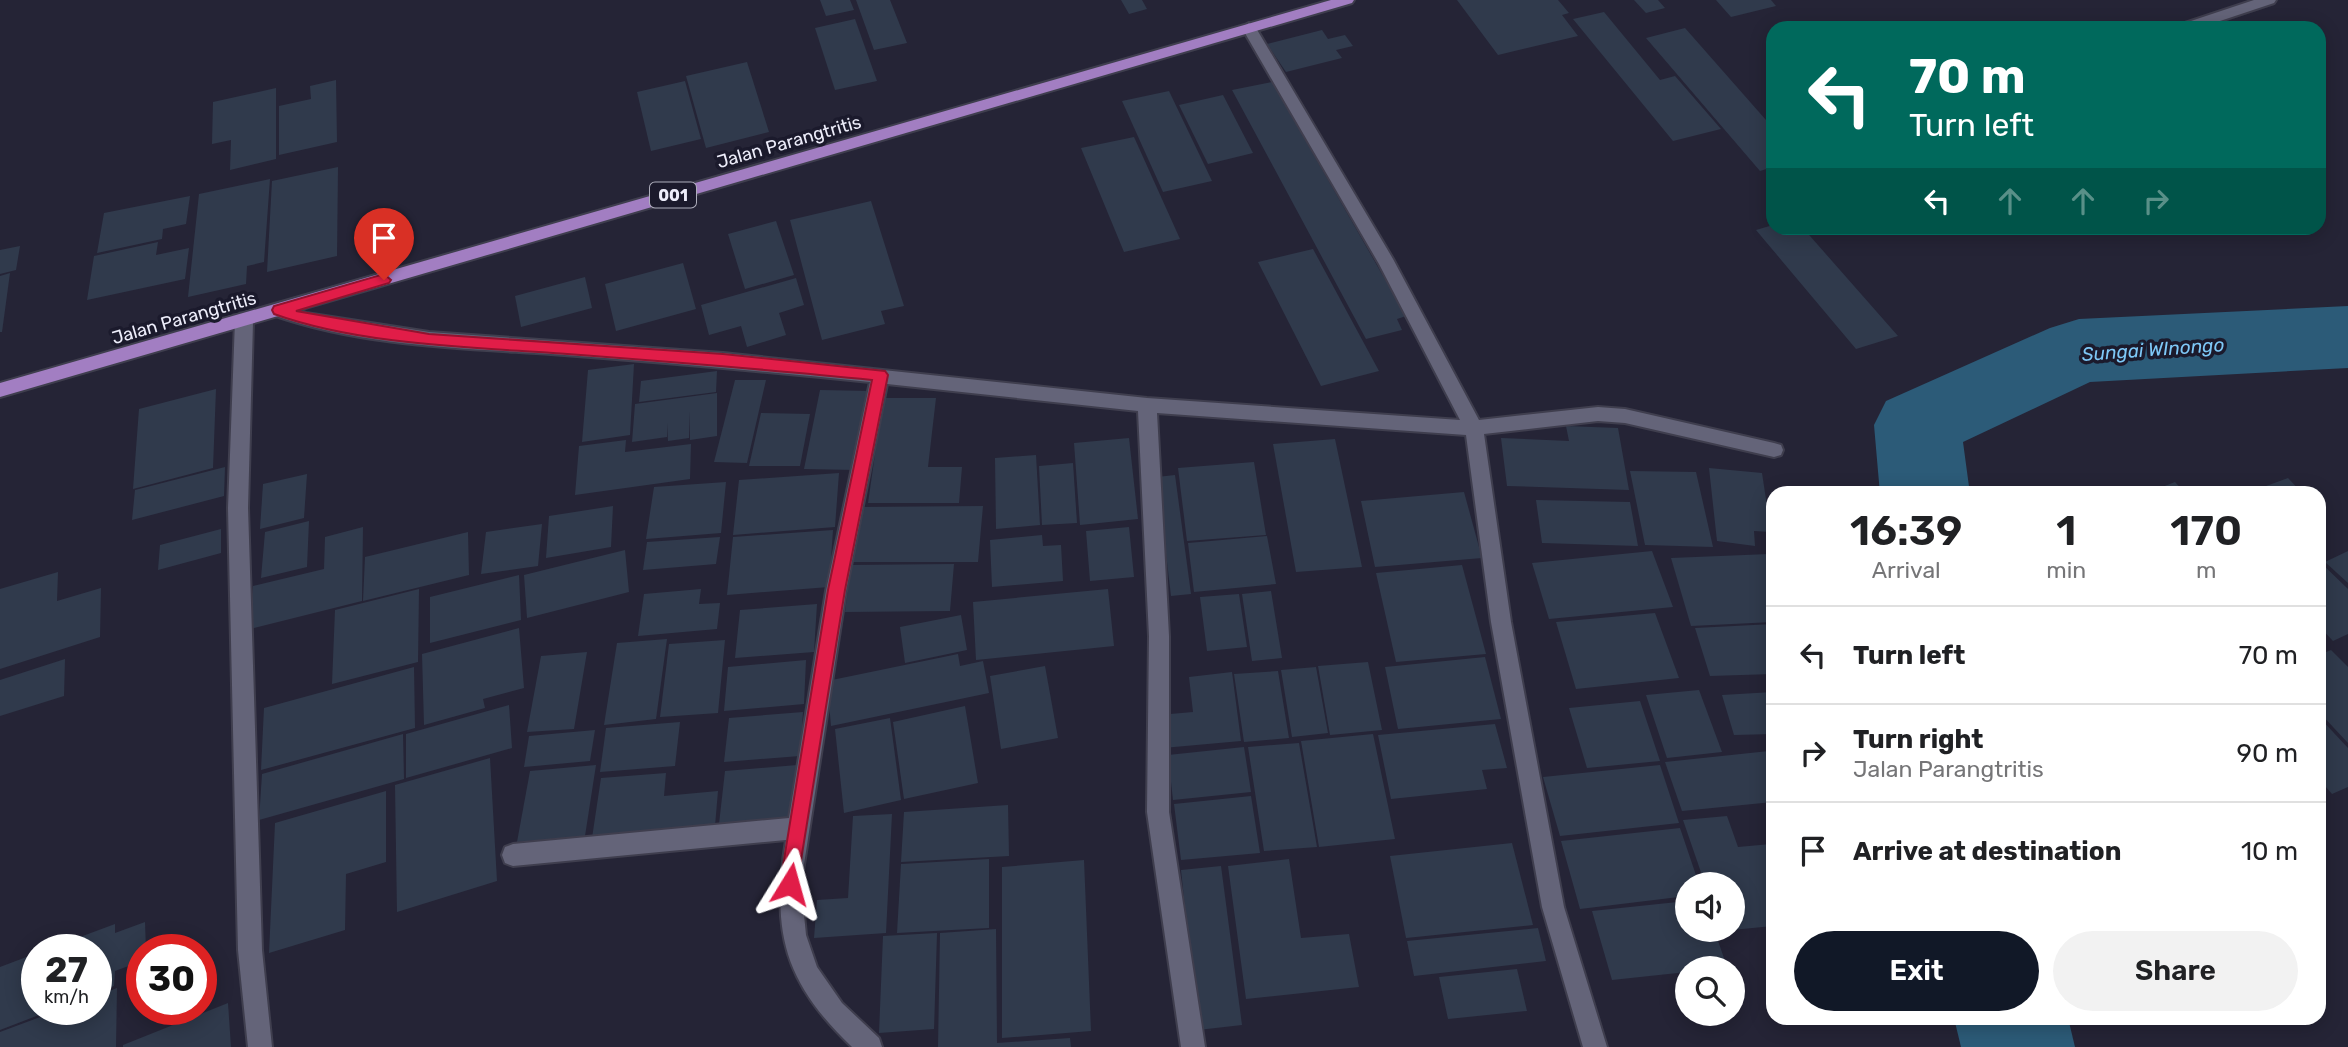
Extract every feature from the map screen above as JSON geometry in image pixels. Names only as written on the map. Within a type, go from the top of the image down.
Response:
[{"type":"main road","name":"Jalan Parangtritis","points":[[0,390],[1347,0]]},
{"type":"street","points":[[2205,21],[2269,0]]},
{"type":"street","points":[[1249,28],[1387,263],[1474,428],[1501,622],[1553,907],[1595,1047]]},
{"type":"street","points":[[279,310],[304,319],[429,339],[723,359],[1147,405],[1474,428],[1598,414],[1625,416],[1774,450]]},
{"type":"street","points":[[244,321],[239,508],[250,950],[260,1047]]},
{"type":"street","points":[[870,1047],[834,1014],[814,986],[799,957],[789,919],[790,884],[798,828],[836,590],[880,375]]},
{"type":"street","points":[[1147,405],[1159,636],[1158,813],[1194,1047]]},
{"type":"street","points":[[513,855],[798,828]]},
{"type":"building","points":[[820,0],[850,0],[854,10],[826,16]]},
{"type":"building","points":[[856,0],[890,0],[907,43],[874,50]]},
{"type":"building","points":[[1121,0],[1142,0],[1147,9],[1129,14]]},
{"type":"building","points":[[1457,0],[1558,0],[1569,13],[1562,15],[1578,36],[1498,55]]},
{"type":"building","points":[[1634,0],[1658,0],[1665,8],[1646,13]]},
{"type":"building","points":[[1716,0],[1771,0],[1776,6],[1731,17]]},
{"type":"building","points":[[1604,12],[1660,80],[1675,76],[1721,129],[1673,141],[1573,19]]},
{"type":"building","points":[[855,19],[877,81],[835,90],[815,28]]},
{"type":"building","points":[[1685,28],[1766,120],[1766,169],[1760,171],[1646,38]]},
{"type":"building","points":[[1322,30],[1328,39],[1345,35],[1353,46],[1336,50],[1342,58],[1286,72],[1267,44]]},
{"type":"building","points":[[747,62],[769,132],[706,148],[686,76]]},
{"type":"building","points":[[336,80],[337,142],[279,155],[279,106],[311,99],[310,86]]},
{"type":"building","points":[[685,81],[701,139],[651,151],[637,92]]},
{"type":"building","points":[[1272,82],[1406,316],[1397,319],[1402,330],[1366,339],[1232,90]]},
{"type":"building","points":[[276,88],[276,159],[230,170],[231,140],[212,144],[213,102]]},
{"type":"building","points":[[1169,91],[1212,181],[1163,192],[1122,101]]},
{"type":"building","points":[[1223,95],[1253,153],[1208,164],[1179,105]]},
{"type":"building","points":[[1134,137],[1180,239],[1124,252],[1081,148]]},
{"type":"building","points":[[338,167],[337,256],[267,272],[272,181]]},
{"type":"building","points":[[270,179],[264,262],[247,266],[246,284],[188,297],[199,194]]},
{"type":"building","points":[[190,196],[186,224],[163,229],[162,239],[97,253],[104,213]]},
{"type":"building","points":[[871,201],[904,306],[881,311],[885,324],[822,340],[790,220]]},
{"type":"building","points":[[776,221],[794,275],[745,289],[728,234]]},
{"type":"building","points":[[1766,227],[1766,235],[1809,235],[1898,336],[1856,349],[1756,230]]},
{"type":"building","points":[[158,242],[156,255],[189,248],[185,279],[87,300],[94,256]]},
{"type":"building","points":[[20,246],[16,270],[0,274],[0,250]]},
{"type":"building","points":[[1313,249],[1379,371],[1321,386],[1258,262]]},
{"type":"building","points":[[683,263],[696,309],[616,331],[605,284]]},
{"type":"building","points":[[10,273],[2,332],[0,332],[0,276]]},
{"type":"building","points":[[585,277],[592,308],[521,327],[515,296]]},
{"type":"building","points":[[796,278],[804,305],[779,313],[786,335],[747,347],[741,326],[709,335],[701,305]]},
{"type":"building","points":[[634,364],[630,435],[582,442],[588,370]]},
{"type":"building","points":[[717,371],[716,392],[639,402],[641,381]]},
{"type":"building","points":[[735,380],[766,380],[747,463],[714,462]]},
{"type":"building","points":[[216,389],[213,468],[133,489],[139,409]]},
{"type":"building","points":[[820,390],[870,391],[856,470],[804,469]]},
{"type":"building","points":[[717,393],[717,436],[690,440],[690,411],[689,438],[668,441],[667,423],[667,437],[632,442],[635,404]]},
{"type":"building","points":[[883,398],[936,398],[928,467],[962,467],[959,503],[868,503]]},
{"type":"building","points":[[761,413],[810,414],[800,466],[749,466]]},
{"type":"building","points":[[1566,426],[1618,428],[1629,490],[1507,486],[1501,438],[1569,441]]},
{"type":"building","points":[[1129,438],[1138,519],[1080,525],[1074,443]]},
{"type":"building","points":[[1335,439],[1362,567],[1296,572],[1273,444]]},
{"type":"building","points":[[626,440],[625,452],[691,444],[690,479],[575,495],[579,446]]},
{"type":"building","points":[[1036,455],[1040,525],[996,529],[995,458]]},
{"type":"building","points":[[1254,462],[1266,535],[1187,541],[1178,468]]},
{"type":"building","points":[[1073,463],[1077,523],[1042,525],[1039,466]]},
{"type":"building","points":[[225,467],[224,496],[132,520],[135,490]]},
{"type":"building","points":[[1709,468],[1762,473],[1766,499],[1766,532],[1754,531],[1755,546],[1717,541]]},
{"type":"building","points":[[1630,471],[1696,472],[1713,547],[1645,545]]},
{"type":"building","points":[[839,473],[835,527],[733,535],[739,480]]},
{"type":"building","points":[[307,474],[304,518],[260,529],[263,484]]},
{"type":"building","points":[[1175,475],[1191,594],[1171,596],[1157,477]]},
{"type":"building","points":[[2288,478],[2296,486],[2266,486]]},
{"type":"building","points":[[726,482],[721,533],[646,539],[654,487]]},
{"type":"building","points":[[1464,492],[1482,558],[1375,567],[1361,501]]},
{"type":"building","points":[[1536,500],[1630,502],[1638,546],[1542,543]]},
{"type":"building","points":[[613,506],[611,547],[546,558],[549,516]]},
{"type":"building","points":[[983,506],[978,562],[851,562],[859,507]]},
{"type":"building","points":[[309,521],[307,567],[261,578],[265,532]]},
{"type":"building","points":[[542,524],[538,566],[481,574],[486,532]]},
{"type":"building","points":[[363,527],[362,601],[250,629],[253,586],[324,569],[325,537]]},
{"type":"building","points":[[1129,527],[1134,577],[1090,581],[1086,531]]},
{"type":"building","points":[[221,529],[221,553],[158,570],[160,545]]},
{"type":"building","points":[[833,530],[829,587],[727,595],[733,537]]},
{"type":"building","points":[[468,532],[469,575],[363,601],[365,557]]},
{"type":"building","points":[[1042,535],[1043,546],[1061,545],[1063,581],[992,587],[990,540]]},
{"type":"building","points":[[1267,536],[1276,584],[1194,592],[1188,543]]},
{"type":"building","points":[[720,537],[716,564],[643,570],[647,542]]},
{"type":"building","points":[[625,550],[629,592],[527,618],[524,575]]},
{"type":"building","points":[[1652,551],[1673,607],[1549,619],[1532,563]]},
{"type":"building","points":[[2348,551],[2348,583],[2326,563]]},
{"type":"building","points":[[1766,554],[1766,622],[1691,626],[1671,558]]},
{"type":"building","points":[[954,564],[950,611],[845,612],[851,565]]},
{"type":"building","points":[[1462,565],[1486,654],[1396,662],[1376,573]]},
{"type":"building","points":[[2326,568],[2348,589],[2348,634],[2333,641],[2326,634]]},
{"type":"building","points":[[58,572],[57,601],[101,588],[100,637],[0,669],[0,589]]},
{"type":"building","points":[[519,575],[521,620],[430,643],[430,597]]},
{"type":"building","points":[[419,589],[418,662],[332,684],[335,610]]},
{"type":"building","points":[[701,589],[699,604],[720,603],[717,629],[638,636],[644,594]]},
{"type":"building","points":[[1108,589],[1114,646],[976,660],[973,602]]},
{"type":"building","points":[[1271,591],[1282,658],[1252,661],[1242,594]]},
{"type":"building","points":[[1239,594],[1247,647],[1207,651],[1200,597]]},
{"type":"building","points":[[817,604],[814,652],[735,658],[740,610]]},
{"type":"building","points":[[1655,613],[1679,678],[1576,689],[1556,622]]},
{"type":"building","points":[[961,615],[967,650],[905,663],[900,627]]},
{"type":"building","points":[[1766,624],[1766,674],[1710,676],[1695,628]]},
{"type":"building","points":[[519,628],[524,688],[483,699],[485,708],[424,725],[422,654]]},
{"type":"building","points":[[667,639],[656,719],[604,725],[617,643]]},
{"type":"building","points":[[725,640],[718,713],[660,717],[669,644]]},
{"type":"building","points":[[2331,650],[2348,667],[2348,743],[2326,719],[2326,652]]},
{"type":"building","points":[[587,652],[574,729],[527,732],[541,656]]},
{"type":"building","points":[[958,654],[960,666],[983,661],[989,693],[831,726],[827,681]]},
{"type":"building","points":[[1485,657],[1501,719],[1398,729],[1385,667]]},
{"type":"building","points":[[65,659],[64,696],[0,716],[0,680]]},
{"type":"building","points":[[806,660],[804,704],[724,711],[728,667]]},
{"type":"building","points":[[1368,662],[1382,730],[1330,735],[1318,666]]},
{"type":"building","points":[[1045,666],[1058,738],[1001,749],[990,676]]},
{"type":"building","points":[[414,667],[415,728],[261,770],[264,708]]},
{"type":"building","points":[[1316,667],[1328,733],[1292,737],[1281,670]]},
{"type":"building","points":[[1278,671],[1289,738],[1244,742],[1234,674]]},
{"type":"building","points":[[1232,672],[1241,741],[1163,748],[1159,715],[1193,712],[1189,677]]},
{"type":"building","points":[[1699,690],[1722,752],[1667,758],[1646,695]]},
{"type":"building","points":[[1766,692],[1766,734],[1734,735],[1722,695]]},
{"type":"building","points":[[1640,701],[1660,761],[1587,768],[1569,708]]},
{"type":"building","points":[[509,705],[512,748],[406,778],[406,734]]},
{"type":"building","points":[[965,706],[978,783],[904,799],[893,722]]},
{"type":"building","points":[[803,712],[800,756],[724,762],[729,718]]},
{"type":"building","points":[[890,718],[901,800],[844,813],[835,729]]},
{"type":"building","points":[[680,722],[675,766],[600,772],[606,728]]},
{"type":"building","points":[[1495,724],[1507,768],[1482,770],[1487,789],[1391,799],[1378,735]]},
{"type":"building","points":[[2326,724],[2348,748],[2348,787],[2332,794],[2326,787]]},
{"type":"building","points":[[595,730],[590,761],[524,767],[529,736]]},
{"type":"building","points":[[403,734],[404,779],[259,820],[262,774]]},
{"type":"building","points":[[1373,734],[1395,839],[1319,847],[1301,741]]},
{"type":"building","points":[[1299,743],[1317,847],[1264,851],[1248,747]]},
{"type":"building","points":[[1244,747],[1251,792],[1173,800],[1168,755]]},
{"type":"building","points":[[1766,751],[1766,803],[1682,811],[1665,762]]},
{"type":"building","points":[[490,758],[497,881],[397,912],[395,785]]},
{"type":"building","points":[[596,765],[585,836],[517,842],[530,771]]},
{"type":"building","points":[[797,765],[794,817],[719,824],[725,771]]},
{"type":"building","points":[[1660,765],[1679,823],[1560,836],[1543,777]]},
{"type":"building","points":[[666,773],[664,796],[718,791],[715,826],[592,838],[601,778]]},
{"type":"building","points":[[386,791],[386,862],[346,874],[345,930],[269,953],[275,823]]},
{"type":"building","points":[[1251,796],[1260,853],[1181,860],[1174,804]]},
{"type":"building","points":[[1008,805],[1009,856],[901,862],[904,812]]},
{"type":"building","points":[[892,814],[886,933],[814,938],[817,900],[848,898],[853,816]]},
{"type":"building","points":[[1727,816],[1738,847],[1766,844],[1766,927],[1745,929],[1745,872],[1701,872],[1683,820]]},
{"type":"building","points":[[1680,828],[1695,872],[1675,872],[1675,897],[1580,909],[1561,841]]},
{"type":"building","points":[[1512,843],[1533,925],[1406,938],[1390,856]]},
{"type":"building","points":[[989,859],[989,928],[897,933],[901,864]]},
{"type":"building","points":[[1289,859],[1301,938],[1349,934],[1359,987],[1246,999],[1228,866]]},
{"type":"building","points":[[1084,860],[1091,1031],[1002,1038],[1002,867]]},
{"type":"building","points":[[1221,866],[1242,1025],[1198,1030],[1181,870]]},
{"type":"building","points":[[1675,902],[1675,942],[1718,942],[1723,956],[1675,956],[1675,973],[1612,980],[1592,911]]},
{"type":"building","points":[[145,922],[145,934],[126,934],[126,967],[115,971],[112,987],[112,934],[88,934],[115,924],[115,933]]},
{"type":"building","points":[[1538,928],[1546,961],[1414,976],[1407,941]]},
{"type":"building","points":[[996,929],[997,1043],[1070,1038],[1071,1047],[938,1047],[940,933]]},
{"type":"building","points":[[937,933],[934,1029],[879,1033],[883,936]]},
{"type":"building","points":[[21,959],[21,1022],[0,1030],[0,967]]},
{"type":"building","points":[[1517,969],[1527,1011],[1448,1019],[1439,977]]},
{"type":"building","points":[[117,988],[116,1047],[0,1047],[0,1032],[21,1024],[112,1025],[112,990]]},
{"type":"building","points":[[228,1003],[231,1047],[123,1047],[173,1025],[217,1025],[217,1007]]},
{"type":"waterway","name":"Sungai WInongo","points":[[1924,486],[1917,425],[2079,351],[2348,337]]},
{"type":"waterway","name":"Sungai WInongo","points":[[2013,1025],[2018,1047]]},
{"type":"route","points":[[384,280],[279,310],[304,319],[429,339],[723,359],[880,375],[836,590],[790,884]]}]
